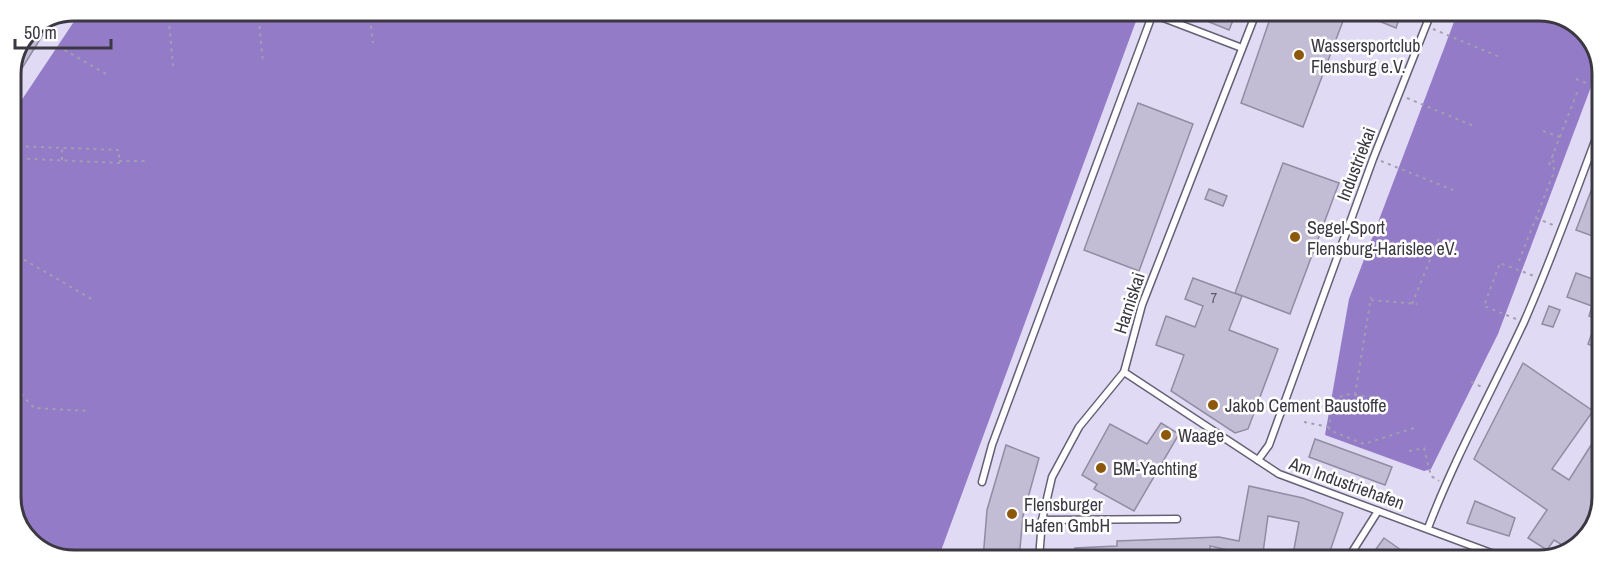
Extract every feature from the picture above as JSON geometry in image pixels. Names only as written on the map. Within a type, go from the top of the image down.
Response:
[{"type":"lane","points":[[981,482],[992,445],[1150,21]]},
{"type":"lane","points":[[1171,21],[1242,48]]},
{"type":"lane","name":"Harniskai","points":[[1040,550],[1042,520],[1052,477],[1079,428],[1124,372],[1142,305],[1253,21]]},
{"type":"lane","name":"Industriekai","points":[[1258,460],[1269,445],[1373,159],[1429,21]]},
{"type":"lane","points":[[1428,528],[1444,484],[1542,280],[1592,148]]},
{"type":"lane","name":"Am Industriehafen","points":[[1124,372],[1258,460],[1300,484],[1484,550]]},
{"type":"lane","points":[[1353,550],[1378,511]]},
{"type":"lane","points":[[1042,520],[1177,519]]},
{"type":"path","points":[[169,21],[173,66]]},
{"type":"path","points":[[259,21],[263,62]]},
{"type":"path","points":[[370,21],[373,43]]},
{"type":"path","points":[[1427,27],[1502,58]]},
{"type":"path","points":[[58,46],[106,74]]},
{"type":"path","points":[[1576,79],[1592,85]]},
{"type":"path","points":[[1549,165],[1578,90]]},
{"type":"path","points":[[1399,94],[1476,127]]},
{"type":"path","points":[[1543,131],[1560,137]]},
{"type":"path","points":[[21,146],[119,150],[119,161]]},
{"type":"path","points":[[62,148],[62,161]]},
{"type":"path","points":[[1519,261],[1554,172],[1554,154]]},
{"type":"path","points":[[21,159],[145,161]]},
{"type":"path","points":[[1373,159],[1454,190]]},
{"type":"path","points":[[1536,218],[1562,228]]},
{"type":"path","points":[[1412,304],[1439,238]]},
{"type":"path","points":[[21,258],[95,301]]},
{"type":"path","points":[[1523,322],[1484,306],[1500,263],[1542,280]]},
{"type":"path","points":[[1355,395],[1371,298],[1417,304]]},
{"type":"path","points":[[1471,382],[1479,386]]},
{"type":"path","points":[[21,394],[34,408],[90,411]]},
{"type":"path","points":[[1329,428],[1332,402],[1346,394],[1372,398]]},
{"type":"path","points":[[1304,422],[1329,428],[1364,444],[1417,427]]},
{"type":"path","points":[[1408,451],[1424,448],[1431,476]]},
{"type":"shaded area","points":[[74,21],[1136,21],[942,550],[67,550],[47,543],[36,535],[28,524],[21,501],[21,101]]},
{"type":"shaded area","points":[[1454,21],[1549,22],[1562,26],[1574,34],[1585,47],[1589,57],[1592,84],[1498,334],[1431,469],[1424,471],[1325,435],[1349,299]]},
{"type":"building","points":[[1207,21],[1233,21],[1229,30]]},
{"type":"building","points":[[1269,21],[1343,21],[1303,127],[1241,103]]},
{"type":"building","points":[[1379,21],[1398,21],[1396,28]]},
{"type":"building","points":[[46,29],[21,69],[30,45],[36,36]]},
{"type":"building","points":[[1138,103],[1193,124],[1139,271],[1084,250]]},
{"type":"building","points":[[1283,163],[1339,183],[1290,314],[1235,293]]},
{"type":"building","points":[[1592,188],[1592,236],[1576,230]]},
{"type":"building","points":[[1209,189],[1227,196],[1223,206],[1205,199]]},
{"type":"building","points":[[1576,273],[1592,279],[1592,306],[1567,297]]},
{"type":"building","points":[[1193,278],[1242,296],[1229,330],[1278,349],[1248,429],[1235,433],[1171,391],[1184,355],[1156,345],[1166,316],[1195,327],[1203,306],[1185,299]]},
{"type":"building","points":[[1549,306],[1560,310],[1553,327],[1542,324]]},
{"type":"building","points":[[1592,333],[1592,346],[1588,344]]},
{"type":"building","points":[[1523,363],[1592,410],[1552,469],[1569,480],[1592,444],[1592,504],[1587,520],[1571,539],[1562,545],[1554,540],[1547,550],[1528,538],[1547,510],[1474,459]]},
{"type":"building","points":[[1161,423],[1179,434],[1134,511],[1094,489],[1097,484],[1082,475],[1110,424],[1147,444]]},
{"type":"building","points":[[1315,439],[1392,467],[1385,485],[1309,457]]},
{"type":"building","points":[[1006,445],[1039,458],[1023,516],[1020,550],[984,550],[987,510]]},
{"type":"building","points":[[1249,486],[1303,498],[1343,513],[1330,550],[1294,550],[1299,522],[1268,516],[1263,550],[1228,550],[1210,546],[1210,550],[1075,550],[1075,548],[1117,546],[1117,541],[1219,537],[1239,541]]},
{"type":"building","points":[[1475,501],[1515,518],[1509,536],[1467,523]]},
{"type":"building","points":[[1384,538],[1401,550],[1375,550]]},
{"type":"place","name":"Wassersportclub Flensburg e.V.","points":[[1299,55]]},
{"type":"place","name":"Segel-Sport Flensburg-Harislee eV.","points":[[1295,237]]},
{"type":"place","name":"Jakob Cement Baustoffe","points":[[1213,405]]},
{"type":"place","name":"Waage","points":[[1166,435]]},
{"type":"place","name":"BM-Yachting","points":[[1101,468]]},
{"type":"place","name":"Flensburger Hafen GmbH","points":[[1012,514]]}]
